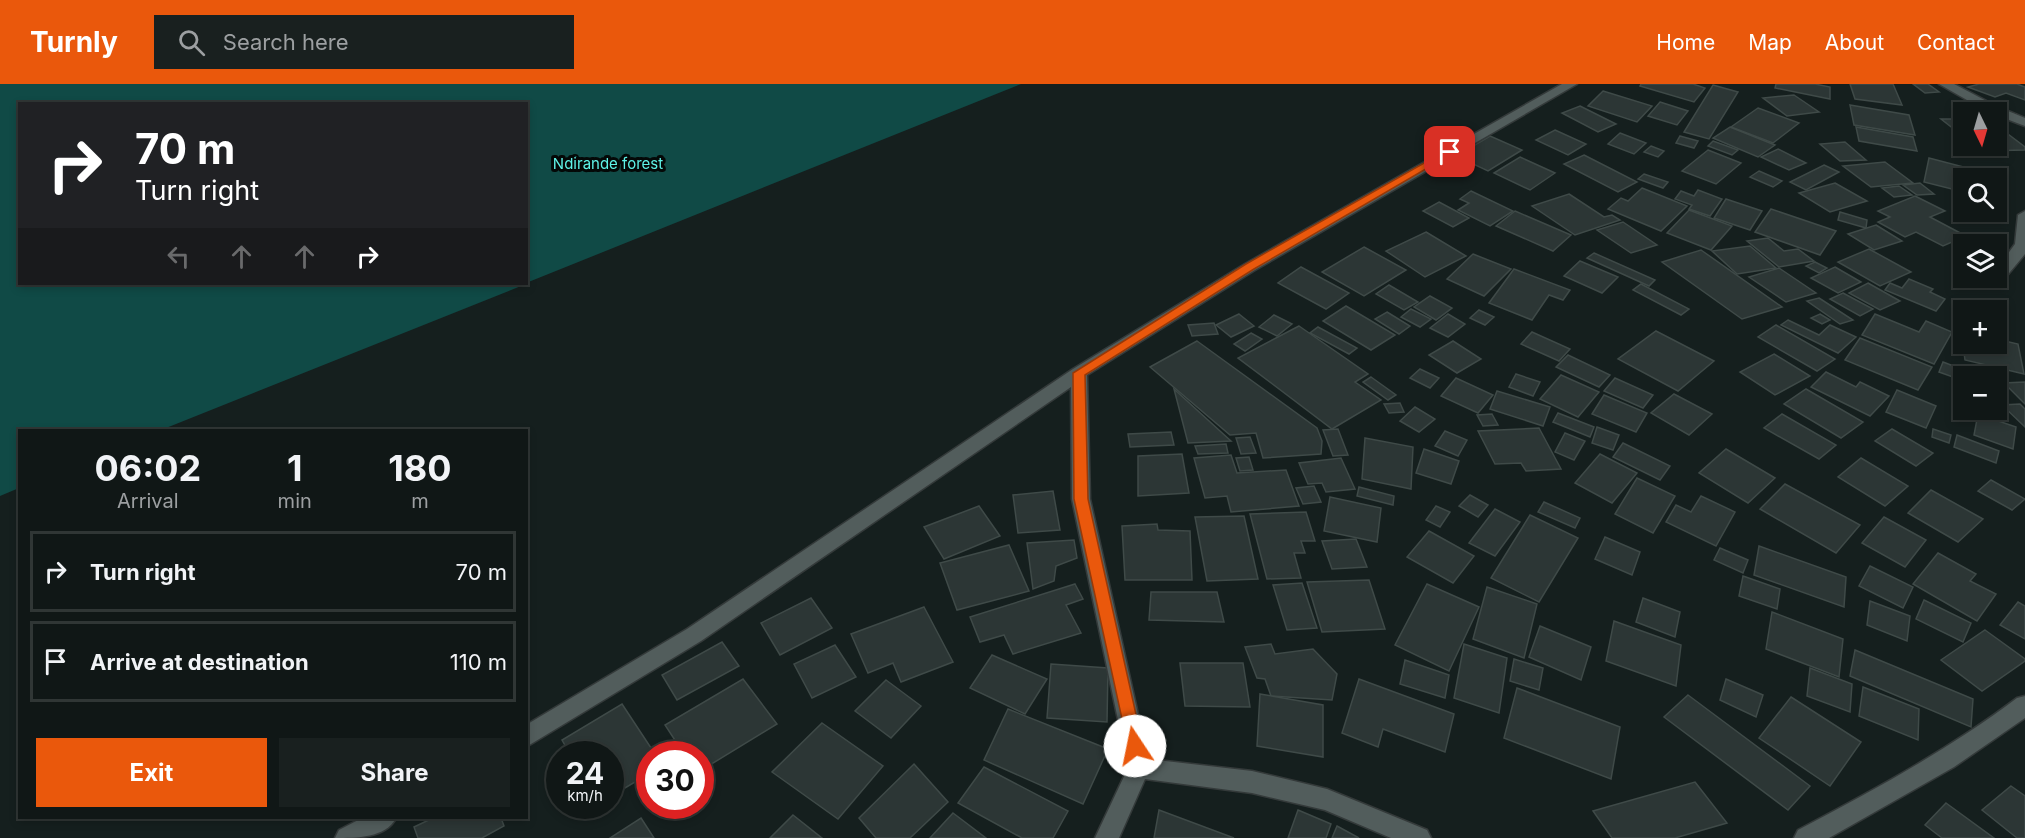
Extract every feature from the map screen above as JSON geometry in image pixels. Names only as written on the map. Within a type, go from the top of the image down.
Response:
[{"type":"street","points":[[528,736],[694,635],[1079,373],[1250,267],[1571,84]]},
{"type":"street","points":[[1945,84],[1992,109],[2025,122]]},
{"type":"street","points":[[2007,267],[2017,255],[2024,238],[2021,225],[2025,215]]},
{"type":"street","points":[[1079,373],[1081,499],[1139,768],[1107,838]]},
{"type":"street","points":[[1806,838],[1888,794],[1988,735],[2025,705]]},
{"type":"street","points":[[1139,768],[1252,782],[1327,800],[1419,838]]},
{"type":"street","points":[[347,838],[382,819]]},
{"type":"green space","name":"Ndirande forest","points":[[0,84],[1021,84],[528,282],[528,102],[18,102],[18,285],[524,285],[164,429],[18,429],[18,488],[0,496]]},
{"type":"building","points":[[1641,84],[1693,84],[1705,88],[1694,102],[1640,86]]},
{"type":"building","points":[[1776,84],[1815,84],[1830,87],[1830,99],[1775,88]]},
{"type":"building","points":[[1850,84],[1893,84],[1902,105],[1855,99]]},
{"type":"building","points":[[1913,84],[1928,84],[1939,92],[1925,93]]},
{"type":"building","points":[[1979,84],[2017,84],[2025,87],[2025,100],[2006,93],[1995,97],[1968,87]]},
{"type":"building","points":[[1713,85],[1738,92],[1709,139],[1684,132]]},
{"type":"building","points":[[1603,91],[1652,106],[1637,122],[1588,106]]},
{"type":"building","points":[[1794,95],[1819,112],[1787,116],[1763,98]]},
{"type":"building","points":[[1660,102],[1688,111],[1677,125],[1648,116]]},
{"type":"building","points":[[1850,105],[1909,115],[1915,135],[1854,125]]},
{"type":"building","points":[[1580,106],[1616,124],[1598,132],[1562,113]]},
{"type":"building","points":[[1758,108],[1799,123],[1773,143],[1731,127]]},
{"type":"building","points":[[1941,119],[1953,119],[1953,128]]},
{"type":"building","points":[[1730,127],[1775,145],[1758,157],[1713,138]]},
{"type":"building","points":[[1856,127],[1913,137],[1917,151],[1859,141]]},
{"type":"building","points":[[1555,130],[1586,144],[1568,155],[1536,140]]},
{"type":"building","points":[[1620,133],[1646,143],[1634,154],[1608,144]]},
{"type":"building","points":[[2007,133],[2025,147],[2025,150],[2007,150]]},
{"type":"building","points":[[1490,136],[1522,150],[1488,171],[1456,156]]},
{"type":"building","points":[[1680,136],[1698,141],[1694,148],[1676,143]]},
{"type":"building","points":[[1713,141],[1738,150],[1732,155],[1708,146]]},
{"type":"building","points":[[1845,142],[1866,160],[1840,161],[1820,144]]},
{"type":"building","points":[[1651,146],[1664,151],[1658,157],[1644,152]]},
{"type":"building","points":[[1778,149],[1806,163],[1789,170],[1761,157]]},
{"type":"building","points":[[1708,150],[1741,163],[1716,184],[1682,171]]},
{"type":"building","points":[[1584,155],[1637,182],[1618,192],[1564,164]]},
{"type":"building","points":[[1520,157],[1555,173],[1530,190],[1494,173]]},
{"type":"building","points":[[1929,158],[1967,168],[1953,168],[1953,189],[1924,182]]},
{"type":"building","points":[[1885,162],[1913,183],[1871,187],[1843,166]]},
{"type":"building","points":[[1824,165],[1839,172],[1806,190],[1790,182]]},
{"type":"building","points":[[1759,171],[1782,181],[1773,187],[1750,177]]},
{"type":"building","points":[[1644,174],[1668,182],[1663,188],[1638,179]]},
{"type":"building","points":[[1835,183],[1867,201],[1830,212],[1799,193]]},
{"type":"building","points":[[1920,183],[1934,194],[1917,195],[1903,185]]},
{"type":"building","points":[[1899,186],[1912,195],[1894,197],[1882,188]]},
{"type":"building","points":[[1642,188],[1687,206],[1661,231],[1608,209],[1621,198],[1628,201]]},
{"type":"building","points":[[1698,190],[1722,199],[1710,216],[1689,209],[1692,205],[1675,199],[1681,191],[1694,196]]},
{"type":"building","points":[[1471,191],[1513,211],[1490,226],[1458,210],[1469,203],[1460,199]]},
{"type":"building","points":[[1569,194],[1604,217],[1612,215],[1620,220],[1575,235],[1532,206]]},
{"type":"building","points":[[1915,196],[1945,211],[1930,217],[1962,234],[1953,234],[1953,242],[1943,246],[1916,232],[1905,237],[1878,222],[1890,217],[1878,211]]},
{"type":"building","points":[[1726,199],[1762,211],[1750,230],[1714,218]]},
{"type":"building","points":[[1439,202],[1469,218],[1453,227],[1423,211]]},
{"type":"building","points":[[1771,209],[1836,231],[1820,255],[1755,232]]},
{"type":"building","points":[[1689,210],[1732,226],[1711,250],[1667,233]]},
{"type":"building","points":[[1515,211],[1571,235],[1553,251],[1496,226]]},
{"type":"building","points":[[1840,212],[1867,220],[1866,228],[1838,220]]},
{"type":"building","points":[[1623,222],[1657,245],[1631,253],[1597,230]]},
{"type":"building","points":[[1876,225],[1902,241],[1874,250],[1848,234]]},
{"type":"building","points":[[1426,232],[1466,256],[1425,277],[1386,251]]},
{"type":"building","points":[[1768,238],[1784,251],[1798,249],[1814,261],[1779,267],[1747,241]]},
{"type":"building","points":[[1750,246],[1776,268],[1737,274],[1712,251]]},
{"type":"building","points":[[1364,247],[1406,270],[1364,296],[1322,272]]},
{"type":"building","points":[[1869,249],[1911,272],[1880,286],[1838,262]]},
{"type":"building","points":[[1701,250],[1782,307],[1742,319],[1662,262]]},
{"type":"building","points":[[1594,253],[1655,280],[1649,286],[1587,258]]},
{"type":"building","points":[[1473,254],[1511,269],[1484,296],[1447,279]]},
{"type":"building","points":[[1580,261],[1618,277],[1602,293],[1564,276]]},
{"type":"building","points":[[1815,262],[1827,268],[1819,273],[1806,266]]},
{"type":"building","points":[[1301,267],[1349,293],[1326,309],[1278,283]]},
{"type":"building","points":[[1835,267],[1861,282],[1838,293],[1811,278]]},
{"type":"building","points":[[1779,268],[1816,293],[1786,302],[1749,277]]},
{"type":"building","points":[[1514,269],[1570,290],[1563,300],[1549,295],[1532,320],[1489,303]]},
{"type":"building","points":[[1909,279],[1933,289],[1930,292],[1945,299],[1936,311],[1885,290],[1890,283],[1902,288]]},
{"type":"building","points":[[1868,283],[1900,301],[1880,310],[1849,293]]},
{"type":"building","points":[[1641,284],[1689,309],[1681,315],[1633,290]]},
{"type":"building","points":[[1389,285],[1418,302],[1404,310],[1376,294]]},
{"type":"building","points":[[1843,293],[1873,309],[1860,316],[1830,299]]},
{"type":"building","points":[[1430,296],[1452,308],[1436,320],[1414,307]]},
{"type":"building","points":[[1819,298],[1853,320],[1840,324],[1807,301]]},
{"type":"building","points":[[1346,306],[1395,335],[1371,350],[1323,321]]},
{"type":"building","points":[[1411,309],[1431,319],[1420,327],[1401,317]]},
{"type":"building","points":[[1479,310],[1494,317],[1485,325],[1470,318]]},
{"type":"building","points":[[1387,312],[1410,326],[1399,334],[1375,319]]},
{"type":"building","points":[[1239,314],[1254,326],[1231,337],[1216,325]]},
{"type":"building","points":[[1448,314],[1465,324],[1448,337],[1430,328]]},
{"type":"building","points":[[1820,314],[1830,320],[1822,324],[1811,318]]},
{"type":"building","points":[[1875,314],[1919,332],[1926,321],[1952,332],[1934,364],[1862,335]]},
{"type":"building","points":[[1274,315],[1292,324],[1277,336],[1259,327]]},
{"type":"building","points":[[1788,320],[1819,335],[1830,325],[1856,337],[1838,353],[1781,325]]},
{"type":"building","points":[[1214,323],[1218,334],[1192,336],[1188,325]]},
{"type":"building","points":[[1776,325],[1835,359],[1817,371],[1758,337]]},
{"type":"building","points":[[1299,326],[1368,374],[1355,382],[1381,400],[1332,429],[1238,358]]},
{"type":"building","points":[[1318,327],[1357,348],[1349,354],[1310,333]]},
{"type":"building","points":[[1656,331],[1714,361],[1678,391],[1618,359]]},
{"type":"building","points":[[1532,332],[1570,349],[1559,361],[1521,344]]},
{"type":"building","points":[[1251,333],[1262,339],[1245,351],[1234,344]]},
{"type":"building","points":[[1860,338],[1932,367],[1918,390],[1845,360]]},
{"type":"building","points":[[1197,341],[1317,428],[1322,441],[1321,454],[1263,458],[1256,433],[1230,435],[1150,367]]},
{"type":"building","points":[[1453,341],[1481,359],[1457,373],[1429,355]]},
{"type":"building","points":[[2007,342],[2018,344],[2024,374],[2007,370],[2007,366],[1990,366],[1965,360],[1964,354],[2007,354]]},
{"type":"building","points":[[1774,354],[1810,376],[1775,395],[1740,372]]},
{"type":"building","points":[[1568,355],[1610,375],[1599,387],[1556,367]]},
{"type":"building","points":[[1943,362],[1954,366],[1953,377],[1939,372]]},
{"type":"building","points":[[1420,369],[1439,378],[1430,388],[1410,378]]},
{"type":"building","points":[[1826,372],[1856,387],[1860,382],[1889,396],[1870,416],[1811,387]]},
{"type":"building","points":[[1516,374],[1540,382],[1533,396],[1509,387]]},
{"type":"building","points":[[1561,375],[1599,392],[1578,417],[1540,399]]},
{"type":"building","points":[[1371,377],[1396,395],[1388,400],[1363,382]]},
{"type":"building","points":[[1456,378],[1493,395],[1478,413],[1441,396]]},
{"type":"building","points":[[1615,378],[1653,395],[1643,408],[1604,391]]},
{"type":"building","points":[[2025,382],[2025,404],[2007,386],[2007,383]]},
{"type":"building","points":[[1174,389],[1231,441],[1188,443]]},
{"type":"building","points":[[1806,389],[1863,422],[1841,438],[1784,404]]},
{"type":"building","points":[[1897,390],[1936,406],[1926,428],[1886,412]]},
{"type":"building","points":[[1497,391],[1550,407],[1543,426],[1490,409]]},
{"type":"building","points":[[1674,394],[1712,414],[1689,435],[1651,413]]},
{"type":"building","points":[[1604,395],[1647,413],[1636,432],[1592,414]]},
{"type":"building","points":[[1400,403],[1404,412],[1389,413],[1384,404]]},
{"type":"building","points":[[2020,404],[2025,409],[2025,427],[2007,410],[2007,405]]},
{"type":"building","points":[[1415,407],[1435,419],[1419,432],[1400,421]]},
{"type":"building","points":[[1558,413],[1594,427],[1590,437],[1553,422]]},
{"type":"building","points":[[1492,414],[1498,425],[1483,426],[1477,415]]},
{"type":"building","points":[[1782,414],[1836,445],[1819,459],[1764,428]]},
{"type":"building","points":[[1977,420],[1996,420],[2016,427],[2013,449],[1974,435]]},
{"type":"building","points":[[1597,427],[1619,435],[1613,450],[1592,443]]},
{"type":"building","points":[[1539,428],[1561,469],[1526,471],[1521,463],[1495,464],[1478,431]]},
{"type":"building","points":[[1338,429],[1348,455],[1333,456],[1323,430]]},
{"type":"building","points":[[1892,429],[1933,453],[1916,466],[1875,441]]},
{"type":"building","points":[[1933,429],[1951,435],[1949,443],[1932,437]]},
{"type":"building","points":[[1445,431],[1467,440],[1458,456],[1435,446]]},
{"type":"building","points":[[1171,432],[1174,445],[1130,447],[1128,434]]},
{"type":"building","points":[[1565,433],[1585,441],[1574,460],[1555,452]]},
{"type":"building","points":[[1957,435],[1999,451],[1996,463],[1954,447]]},
{"type":"building","points":[[1250,437],[1256,453],[1241,454],[1236,438]]},
{"type":"building","points":[[1365,438],[1413,447],[1411,489],[1362,479]]},
{"type":"building","points":[[1623,443],[1670,466],[1660,480],[1613,457]]},
{"type":"building","points":[[1226,444],[1228,453],[1198,454],[1195,446]]},
{"type":"building","points":[[1424,449],[1459,461],[1451,484],[1416,473]]},
{"type":"building","points":[[1726,449],[1775,478],[1748,503],[1699,473]]},
{"type":"building","points":[[1182,454],[1189,493],[1138,496],[1138,456]]},
{"type":"building","points":[[1600,454],[1637,473],[1612,503],[1575,483]]},
{"type":"building","points":[[1231,455],[1237,473],[1286,470],[1299,506],[1231,512],[1227,496],[1205,498],[1194,458]]},
{"type":"building","points":[[1249,457],[1253,470],[1240,471],[1236,458]]},
{"type":"building","points":[[1341,458],[1355,489],[1326,492],[1322,483],[1308,484],[1299,463]]},
{"type":"building","points":[[1861,458],[1908,486],[1885,506],[1838,477]]},
{"type":"building","points":[[1637,478],[1675,496],[1653,533],[1615,514]]},
{"type":"building","points":[[1991,480],[2025,499],[2012,510],[1978,491]]},
{"type":"building","points":[[1785,484],[1860,525],[1836,553],[1760,509]]},
{"type":"building","points":[[1314,486],[1321,502],[1303,504],[1296,488]]},
{"type":"building","points":[[1359,487],[1394,496],[1393,505],[1357,496]]},
{"type":"building","points":[[1931,490],[1983,519],[1958,542],[1908,513]]},
{"type":"building","points":[[1053,491],[1060,530],[1018,533],[1013,495]]},
{"type":"building","points":[[1470,495],[1488,505],[1478,517],[1459,506]]},
{"type":"building","points":[[1701,496],[1735,512],[1716,546],[1666,522],[1676,505],[1691,512]]},
{"type":"building","points":[[1330,497],[1381,508],[1377,542],[1324,531]]},
{"type":"building","points":[[1544,502],[1580,518],[1575,528],[1538,512]]},
{"type":"building","points":[[979,506],[1000,536],[944,559],[924,527]]},
{"type":"building","points":[[1436,506],[1450,512],[1440,527],[1426,520]]},
{"type":"building","points":[[1495,509],[1520,522],[1495,556],[1469,543]]},
{"type":"building","points":[[1306,512],[1315,541],[1301,541],[1305,553],[1294,553],[1301,578],[1267,579],[1250,514]]},
{"type":"building","points":[[1530,515],[1578,538],[1539,602],[1491,578]]},
{"type":"building","points":[[1244,516],[1258,579],[1207,581],[1195,517]]},
{"type":"building","points":[[1884,517],[1926,540],[1905,567],[1862,543]]},
{"type":"building","points":[[1157,524],[1158,530],[1190,531],[1192,580],[1125,580],[1122,526]]},
{"type":"building","points":[[1429,531],[1474,556],[1453,583],[1407,557]]},
{"type":"building","points":[[1605,537],[1640,552],[1632,575],[1595,559]]},
{"type":"building","points":[[1356,539],[1367,567],[1332,569],[1322,541]]},
{"type":"building","points":[[1074,540],[1077,558],[1056,566],[1054,581],[1033,589],[1027,543]]},
{"type":"building","points":[[1009,545],[1029,591],[957,610],[940,563]]},
{"type":"building","points":[[1759,546],[1846,577],[1844,607],[1754,575]]},
{"type":"building","points":[[1720,548],[1748,560],[1743,573],[1714,560]]},
{"type":"building","points":[[1938,553],[1976,574],[1970,581],[1996,594],[1977,621],[1913,584]]},
{"type":"building","points":[[1870,566],[1913,587],[1903,608],[1859,586]]},
{"type":"building","points":[[1743,576],[1780,589],[1777,609],[1739,596]]},
{"type":"building","points":[[1369,580],[1385,629],[1322,632],[1307,582]]},
{"type":"building","points":[[1302,583],[1317,628],[1287,630],[1273,585]]},
{"type":"building","points":[[1075,584],[1083,599],[1066,605],[1081,633],[1013,654],[1004,635],[980,642],[970,617]]},
{"type":"building","points":[[1427,584],[1479,607],[1449,671],[1395,645]]},
{"type":"building","points":[[1487,587],[1537,604],[1524,658],[1473,639]]},
{"type":"building","points":[[1151,592],[1217,592],[1224,622],[1149,620]]},
{"type":"building","points":[[811,598],[832,628],[780,655],[761,623]]},
{"type":"building","points":[[1643,598],[1680,612],[1675,637],[1636,622]]},
{"type":"building","points":[[1924,600],[1971,623],[1963,642],[1916,619]]},
{"type":"building","points":[[1870,601],[1910,616],[1907,641],[1867,625]]},
{"type":"building","points":[[2018,602],[2025,606],[2025,639],[2000,625]]},
{"type":"building","points":[[924,607],[953,662],[901,682],[893,663],[868,673],[851,634]]},
{"type":"building","points":[[1772,612],[1843,639],[1839,677],[1766,649]]},
{"type":"building","points":[[1614,621],[1681,645],[1676,686],[1606,661]]},
{"type":"building","points":[[1540,626],[1591,647],[1581,680],[1529,657]]},
{"type":"building","points":[[1985,630],[2025,661],[1982,691],[1941,660]]},
{"type":"building","points":[[722,642],[739,666],[677,700],[662,675]]},
{"type":"building","points":[[1271,644],[1275,654],[1313,649],[1337,674],[1332,700],[1271,696],[1265,679],[1257,678],[1245,647]]},
{"type":"building","points":[[1464,644],[1507,658],[1499,713],[1454,698]]},
{"type":"building","points":[[835,645],[856,677],[812,698],[794,664]]},
{"type":"building","points":[[1855,650],[1973,699],[1971,727],[1850,676]]},
{"type":"building","points":[[992,655],[1047,679],[1025,714],[970,688]]},
{"type":"building","points":[[1514,659],[1543,668],[1539,690],[1510,681]]},
{"type":"building","points":[[1405,660],[1449,675],[1445,698],[1400,684]]},
{"type":"building","points":[[1180,663],[1243,663],[1250,707],[1185,706]]},
{"type":"building","points":[[1051,664],[1108,668],[1107,722],[1047,718]]},
{"type":"building","points":[[1810,668],[1852,684],[1850,712],[1807,696]]},
{"type":"building","points":[[743,679],[777,724],[714,762],[714,741],[675,741],[665,725]]},
{"type":"building","points":[[1359,679],[1454,714],[1445,752],[1383,729],[1378,747],[1342,733]]},
{"type":"building","points":[[1726,679],[1763,695],[1756,717],[1720,700]]},
{"type":"building","points":[[886,680],[921,706],[891,738],[855,711]]},
{"type":"building","points":[[1863,687],[1919,709],[1918,740],[1859,716]]},
{"type":"building","points":[[1517,688],[1620,727],[1611,779],[1504,738]]},
{"type":"building","points":[[1260,694],[1323,705],[1323,757],[1257,746]]},
{"type":"building","points":[[1688,695],[1810,786],[1788,810],[1664,717]]},
{"type":"building","points":[[1791,697],[1861,742],[1830,786],[1759,738]]},
{"type":"building","points":[[622,704],[646,741],[636,741],[636,781],[624,789],[624,741],[562,740]]},
{"type":"building","points":[[1008,709],[1108,749],[1083,804],[984,760]]},
{"type":"building","points":[[822,723],[883,766],[838,819],[772,772]]},
{"type":"building","points":[[914,764],[948,802],[910,838],[876,838],[859,818]]},
{"type":"building","points":[[984,767],[1068,811],[1053,838],[1022,838],[958,803]]},
{"type":"building","points":[[1695,782],[1727,823],[1675,838],[1612,838],[1593,811]]},
{"type":"building","points":[[2011,786],[2025,796],[2025,838],[2017,838],[1982,810]]},
{"type":"building","points":[[1946,803],[1994,838],[1942,838],[1925,825]]},
{"type":"building","points":[[1159,810],[1234,838],[1154,838]]},
{"type":"building","points":[[1298,810],[1331,824],[1326,838],[1288,838]]},
{"type":"building","points":[[953,813],[986,838],[930,838]]},
{"type":"building","points":[[793,815],[822,838],[770,838]]},
{"type":"building","points":[[431,819],[501,819],[504,826],[482,838],[418,838],[414,827]]},
{"type":"building","points":[[642,819],[654,838],[610,838]]},
{"type":"building","points":[[1337,826],[1359,838],[1332,838]]},
{"type":"route","points":[[1135,746],[1081,499],[1079,373],[1250,267],[1450,152]]}]
